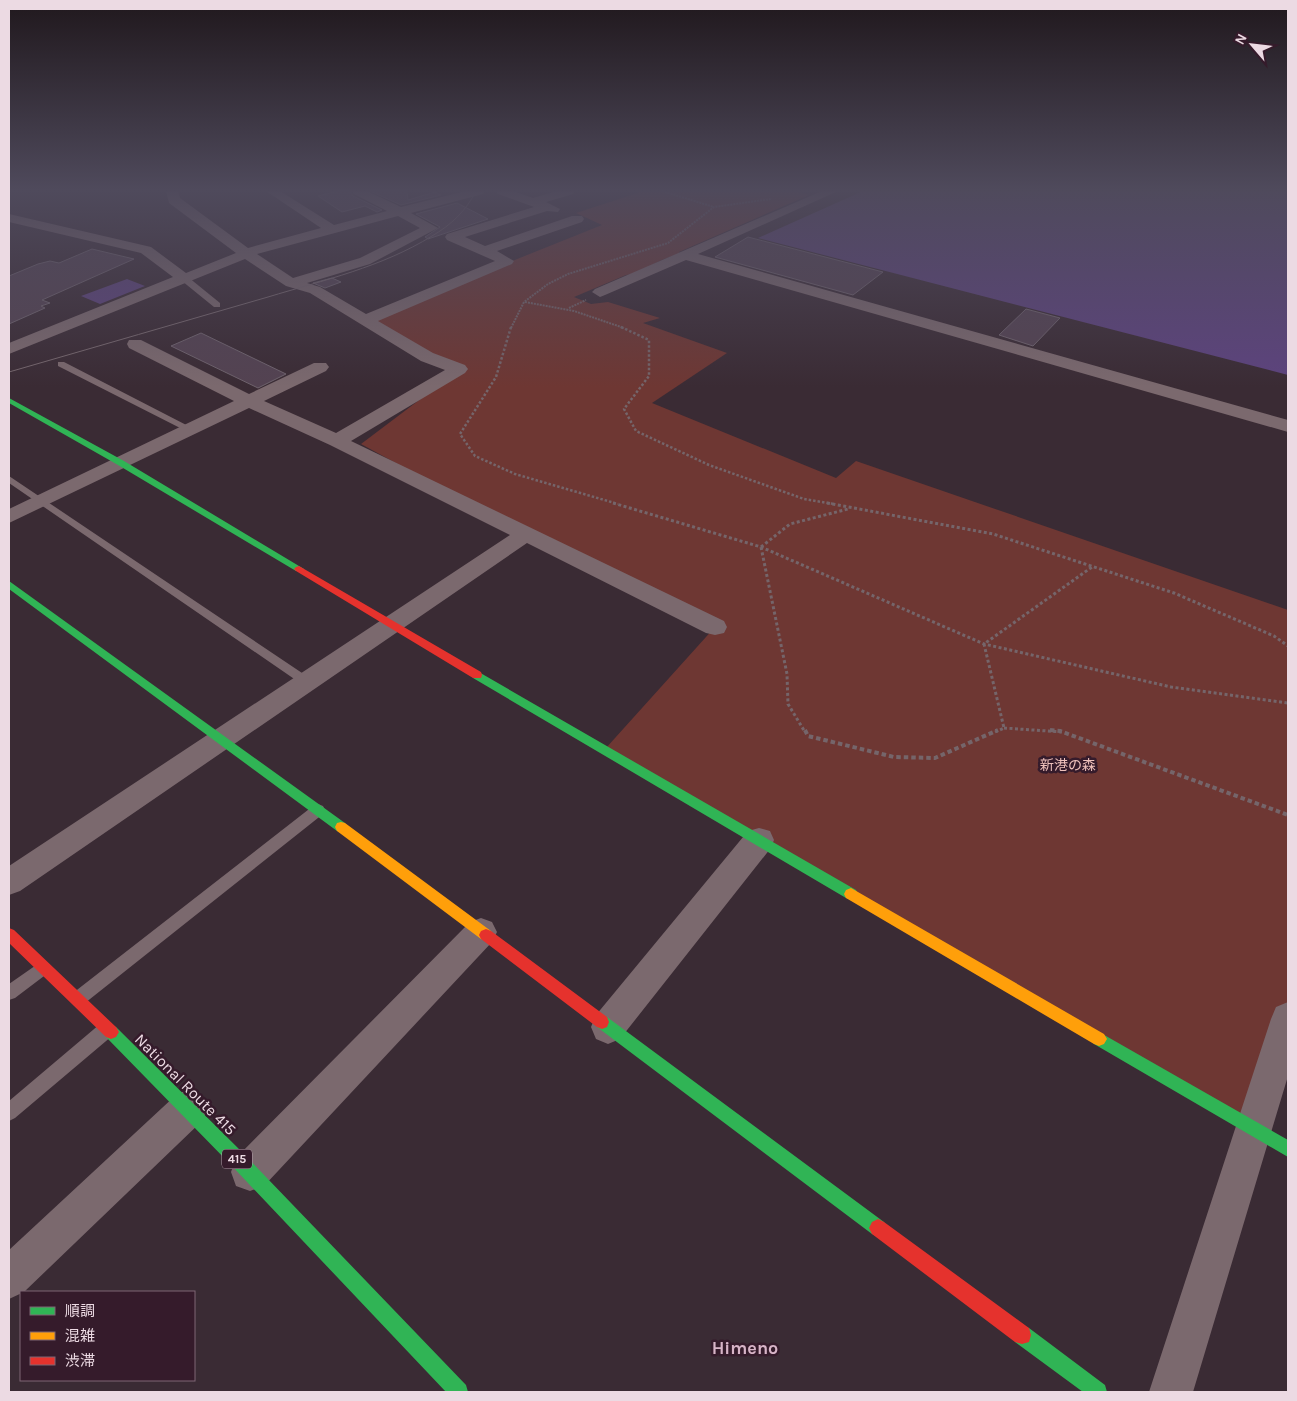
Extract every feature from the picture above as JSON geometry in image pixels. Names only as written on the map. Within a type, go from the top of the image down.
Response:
[{"type":"main road","points":[[9,400],[121,463],[759,840],[1288,1149]]},
{"type":"main road","points":[[9,584],[221,741],[318,810],[1098,1392]]},
{"type":"main road","name":"National Route 415","points":[[9,934],[79,998],[189,1108],[459,1392]]},
{"type":"street","points":[[155,256],[185,279]]},
{"type":"street","points":[[9,349],[240,256]]},
{"type":"street","points":[[250,256],[292,283],[315,290],[427,357],[459,370],[337,441]]},
{"type":"street","points":[[357,256],[365,261]]},
{"type":"street","points":[[292,283],[365,261],[374,256]]},
{"type":"street","points":[[365,320],[507,261],[497,256]]},
{"type":"street","points":[[600,292],[681,256]]},
{"type":"street","points":[[689,256],[1288,426]]},
{"type":"street","points":[[135,344],[248,401],[337,441],[715,627]]},
{"type":"street","points":[[9,517],[320,367]]},
{"type":"street","points":[[9,882],[526,534]]},
{"type":"street","points":[[608,1027],[759,840]]},
{"type":"street","points":[[250,1172],[481,932]]},
{"type":"street","points":[[1171,1392],[1288,1019]]},
{"type":"street","points":[[9,1278],[189,1108]]},
{"type":"lane","points":[[185,279],[216,305]]},
{"type":"lane","points":[[61,364],[190,430]]},
{"type":"lane","points":[[9,479],[307,682]]},
{"type":"lane","points":[[79,998],[318,810]]},
{"type":"lane","points":[[9,993],[44,966]]},
{"type":"lane","points":[[9,1112],[108,1029]]},
{"type":"path","points":[[625,256],[568,274],[548,284],[524,302],[507,335],[496,377],[460,434],[475,456],[515,474],[569,492],[761,547],[984,644],[1171,686],[1288,703]]},
{"type":"path","points":[[524,302],[568,308],[621,325],[649,340],[649,376],[624,409],[636,431],[709,465],[804,499],[993,534],[1174,593],[1274,636],[1288,646]]},
{"type":"path","points":[[761,547],[790,524],[851,508]]},
{"type":"path","points":[[761,547],[787,674],[788,704],[808,736],[894,757],[935,758],[1004,728],[1060,731],[1288,815]]},
{"type":"path","points":[[984,644],[1093,567]]},
{"type":"path","points":[[984,644],[1004,728]]},
{"type":"green space","name":"新港の森","points":[[524,256],[671,256],[633,274],[626,275],[574,297],[591,304],[608,302],[660,318],[643,323],[727,353],[652,403],[836,478],[856,461],[1288,610],[1288,1019],[1254,1129],[606,748],[715,627],[526,534],[361,444],[459,370],[365,320]]},
{"type":"shaded area","points":[[829,256],[1288,256],[1288,375]]},
{"type":"shaded area","points":[[127,279],[145,286],[100,304],[81,296]]},
{"type":"building","points":[[75,256],[123,256],[134,259],[42,300],[50,303],[41,306],[45,308],[9,324],[9,276],[38,264],[50,261],[59,263]]},
{"type":"building","points":[[823,256],[883,272],[853,295],[715,257]]},
{"type":"building","points":[[332,278],[341,282],[325,288],[313,283]]},
{"type":"building","points":[[1026,309],[1060,318],[1033,346],[999,335]]},
{"type":"building","points":[[201,333],[286,374],[258,388],[171,346]]},
{"type":"tram line","points":[[9,372],[310,285],[352,272],[392,256]]},
{"type":"traffic: fast","points":[[9,400],[121,463],[299,569]]},
{"type":"traffic: fast","points":[[9,584],[341,827]]},
{"type":"traffic: fast","points":[[477,675],[851,894]]},
{"type":"traffic: fast","points":[[602,1022],[878,1228]]},
{"type":"traffic: fast","points":[[111,1032],[237,1159],[459,1392]]},
{"type":"traffic: fast","points":[[1099,1039],[1288,1149]]},
{"type":"traffic: fast","points":[[1022,1335],[1098,1392]]},
{"type":"traffic: slow","points":[[341,827],[486,935]]},
{"type":"traffic: slow","points":[[851,894],[1099,1039]]},
{"type":"traffic: jam","points":[[299,569],[477,675]]},
{"type":"traffic: jam","points":[[9,934],[111,1032]]},
{"type":"traffic: jam","points":[[486,935],[602,1022]]},
{"type":"traffic: jam","points":[[878,1228],[1022,1335]]},
{"type":"district","name":"Himeno","points":[[745,1348]]}]
